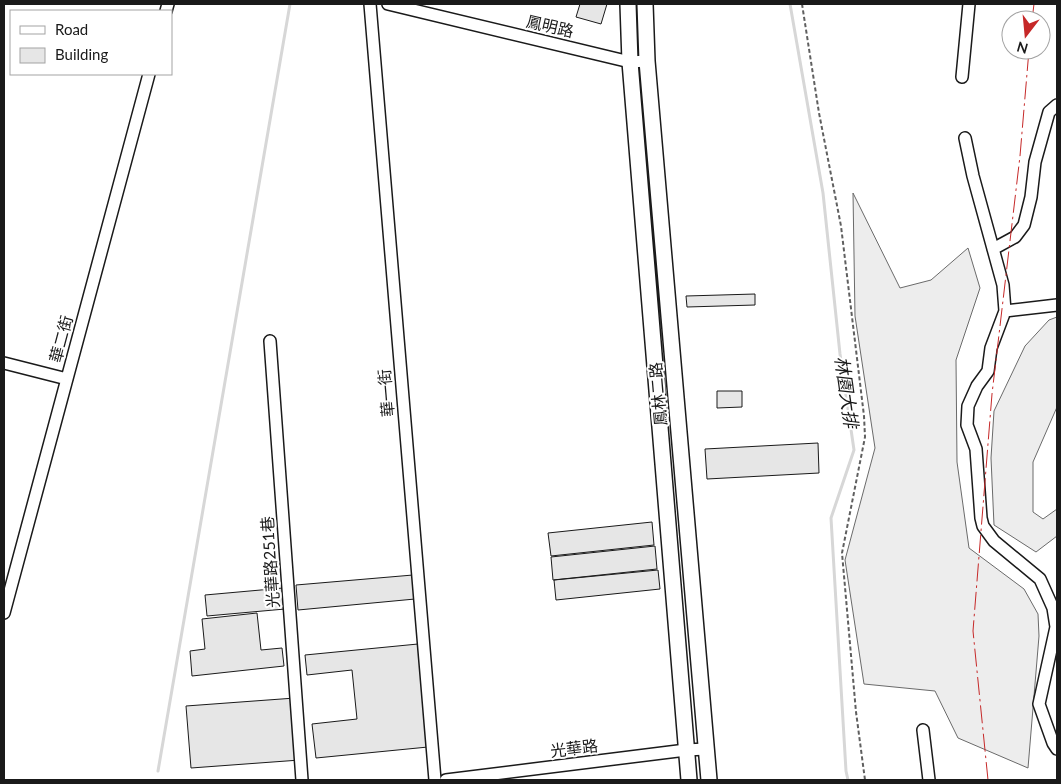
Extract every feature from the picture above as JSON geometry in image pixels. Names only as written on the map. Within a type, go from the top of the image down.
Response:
[{"type":"main road","name":"鳳林二路","points":[[628,4],[630,62],[689,780]]},
{"type":"main road","name":"鳳林二路","points":[[645,4],[647,61],[709,780]]},
{"type":"street","name":"華一街","points":[[370,4],[435,780]]},
{"type":"street","name":"鳳明路","points":[[388,4],[630,62],[647,61]]},
{"type":"street","points":[[962,77],[968,4]]},
{"type":"street","name":"華二街","points":[[4,613],[149,75]]},
{"type":"street","points":[[993,249],[1015,237],[1024,225],[1031,197],[1035,162],[1049,112],[1057,106]]},
{"type":"street","points":[[965,138],[972,176],[1003,285],[1005,311],[991,348],[988,371],[977,386],[968,406],[967,426],[976,449],[983,526],[994,541],[1040,580],[1053,608],[1056,627],[1039,704],[1052,743],[1057,749]]},
{"type":"street","points":[[1005,311],[1057,305]]},
{"type":"street","name":"光華路251巷","points":[[270,341],[302,780]]},
{"type":"street","points":[[4,363],[67,379]]},
{"type":"street","points":[[923,730],[929,780]]},
{"type":"street","name":"光華路","points":[[446,780],[706,749]]},
{"type":"path","points":[[802,4],[819,113],[841,226],[864,416],[865,437],[842,553],[856,712],[865,780]]},
{"type":"shaded area","points":[[853,193],[900,288],[931,280],[968,248],[980,288],[956,360],[957,462],[969,548],[1024,589],[1038,614],[1039,636],[1028,768],[958,738],[935,691],[864,684],[845,560],[875,448],[855,316]]},
{"type":"shaded area","points":[[1057,317],[1057,407],[1033,462],[1033,512],[1043,519],[1057,509],[1057,536],[1036,552],[994,525],[991,458],[994,411],[1025,346],[1049,320]]},
{"type":"building","points":[[580,4],[607,4],[601,24],[576,17]]},
{"type":"building","points":[[755,294],[755,305],[687,307],[686,296]]},
{"type":"building","points":[[717,391],[742,391],[742,407],[717,408]]},
{"type":"building","points":[[818,443],[819,473],[707,479],[705,449]]},
{"type":"building","points":[[652,522],[654,545],[551,556],[548,533]]},
{"type":"building","points":[[655,546],[657,569],[553,580],[551,557]]},
{"type":"building","points":[[658,570],[660,589],[556,600],[554,580]]},
{"type":"building","points":[[413,575],[415,599],[298,610],[296,585]]},
{"type":"building","points":[[283,588],[285,609],[207,616],[205,595]]},
{"type":"building","points":[[257,613],[261,650],[282,648],[284,666],[192,676],[190,651],[205,649],[202,619]]},
{"type":"building","points":[[418,644],[428,747],[316,758],[312,724],[357,719],[352,670],[307,675],[305,655]]},
{"type":"building","points":[[295,698],[300,760],[191,768],[186,706]]},
{"type":"waterway","points":[[158,771],[290,4]]},
{"type":"waterway","name":"林園大排","points":[[790,4],[823,193],[840,354],[854,450],[831,518],[848,780]]},
{"type":"power","points":[[1033,10],[1034,4]]},
{"type":"power","points":[[988,780],[973,631],[992,394],[1020,156],[1028,60]]}]
